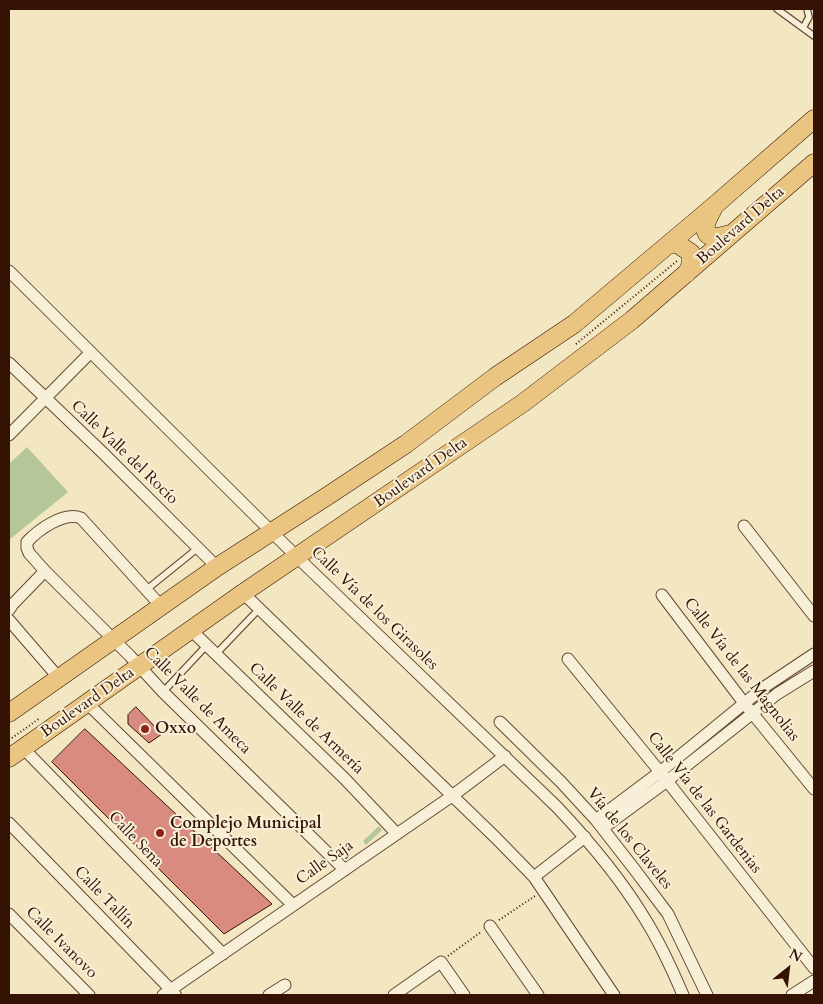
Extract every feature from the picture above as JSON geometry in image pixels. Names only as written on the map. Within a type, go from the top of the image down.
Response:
[{"type":"main road","name":"Boulevard Delta","points":[[9,713],[217,567],[406,444],[495,377],[574,324],[814,119]]},
{"type":"main road","name":"Boulevard Delta","points":[[16,754],[243,594],[523,403],[632,320],[814,163]]},
{"type":"main road","points":[[714,206],[705,225],[706,233],[716,237],[733,233]]},
{"type":"main road","points":[[670,243],[680,245],[691,253],[691,264],[687,272]]},
{"type":"street","name":"Calle Vía de los Girasoles","points":[[9,271],[297,557],[557,807],[584,837],[644,917],[667,959],[683,995]]},
{"type":"street","points":[[9,435],[90,353]]},
{"type":"street","name":"Calle Valle del Rocío","points":[[9,363],[217,567]]},
{"type":"street","name":"Calle Valle de Ameca","points":[[146,590],[85,521],[77,516],[71,516],[47,526],[26,542],[29,553],[45,571],[163,692],[345,870]]},
{"type":"street","points":[[744,526],[814,616]]},
{"type":"street","points":[[9,610],[45,571]]},
{"type":"street","points":[[146,590],[161,606]]},
{"type":"street","points":[[243,594],[534,877],[614,995]]},
{"type":"street","name":"Calle Vía de las Magnolias","points":[[662,595],[744,703],[754,712],[814,789]]},
{"type":"street","points":[[9,620],[58,677]]},
{"type":"street","name":"Calle Valle de Armería","points":[[191,630],[345,779],[397,834]]},
{"type":"street","points":[[664,776],[744,703],[814,654]]},
{"type":"street","name":"Calle Vía de las Gardenias","points":[[568,659],[664,776],[814,968]]},
{"type":"street","points":[[600,824],[777,694],[814,671]]},
{"type":"street","points":[[88,704],[293,906]]},
{"type":"street","name":"Vía de los Claveles","points":[[500,722],[561,782],[600,824],[668,914],[707,995]]},
{"type":"street","name":"Calle Sena","points":[[16,754],[223,954]]},
{"type":"street","name":"Calle Saja","points":[[170,993],[223,954],[452,796],[505,756]]},
{"type":"street","name":"Calle Tallín","points":[[9,823],[170,993]]},
{"type":"street","points":[[534,877],[584,837]]},
{"type":"street","name":"Calle Ivanovo","points":[[9,914],[89,995]]},
{"type":"street","points":[[490,926],[538,995]]},
{"type":"street","points":[[394,995],[441,962],[464,995]]},
{"type":"street","points":[[792,995],[814,981]]},
{"type":"street","points":[[269,995],[285,985]]},
{"type":"lane","points":[[777,9],[814,36]]},
{"type":"lane","points":[[803,28],[809,17],[807,9]]},
{"type":"lane","points":[[146,590],[198,548]]},
{"type":"lane","points":[[216,654],[259,609]]},
{"type":"lane","points":[[163,692],[207,645]]},
{"type":"green space","points":[[27,447],[68,492],[9,540],[9,464]]},
{"type":"green space","points":[[379,826],[382,830],[366,845],[363,841]]},
{"type":"building","name":"Oxxo","points":[[136,707],[162,734],[149,743],[128,724],[128,715]]},
{"type":"building","name":"Complejo Municipal de Deportes","points":[[85,729],[272,904],[224,934],[52,762]]},
{"type":"place","name":"Oxxo","points":[[145,729]]},
{"type":"place","name":"Complejo Municipal de Deportes","points":[[160,833]]}]
